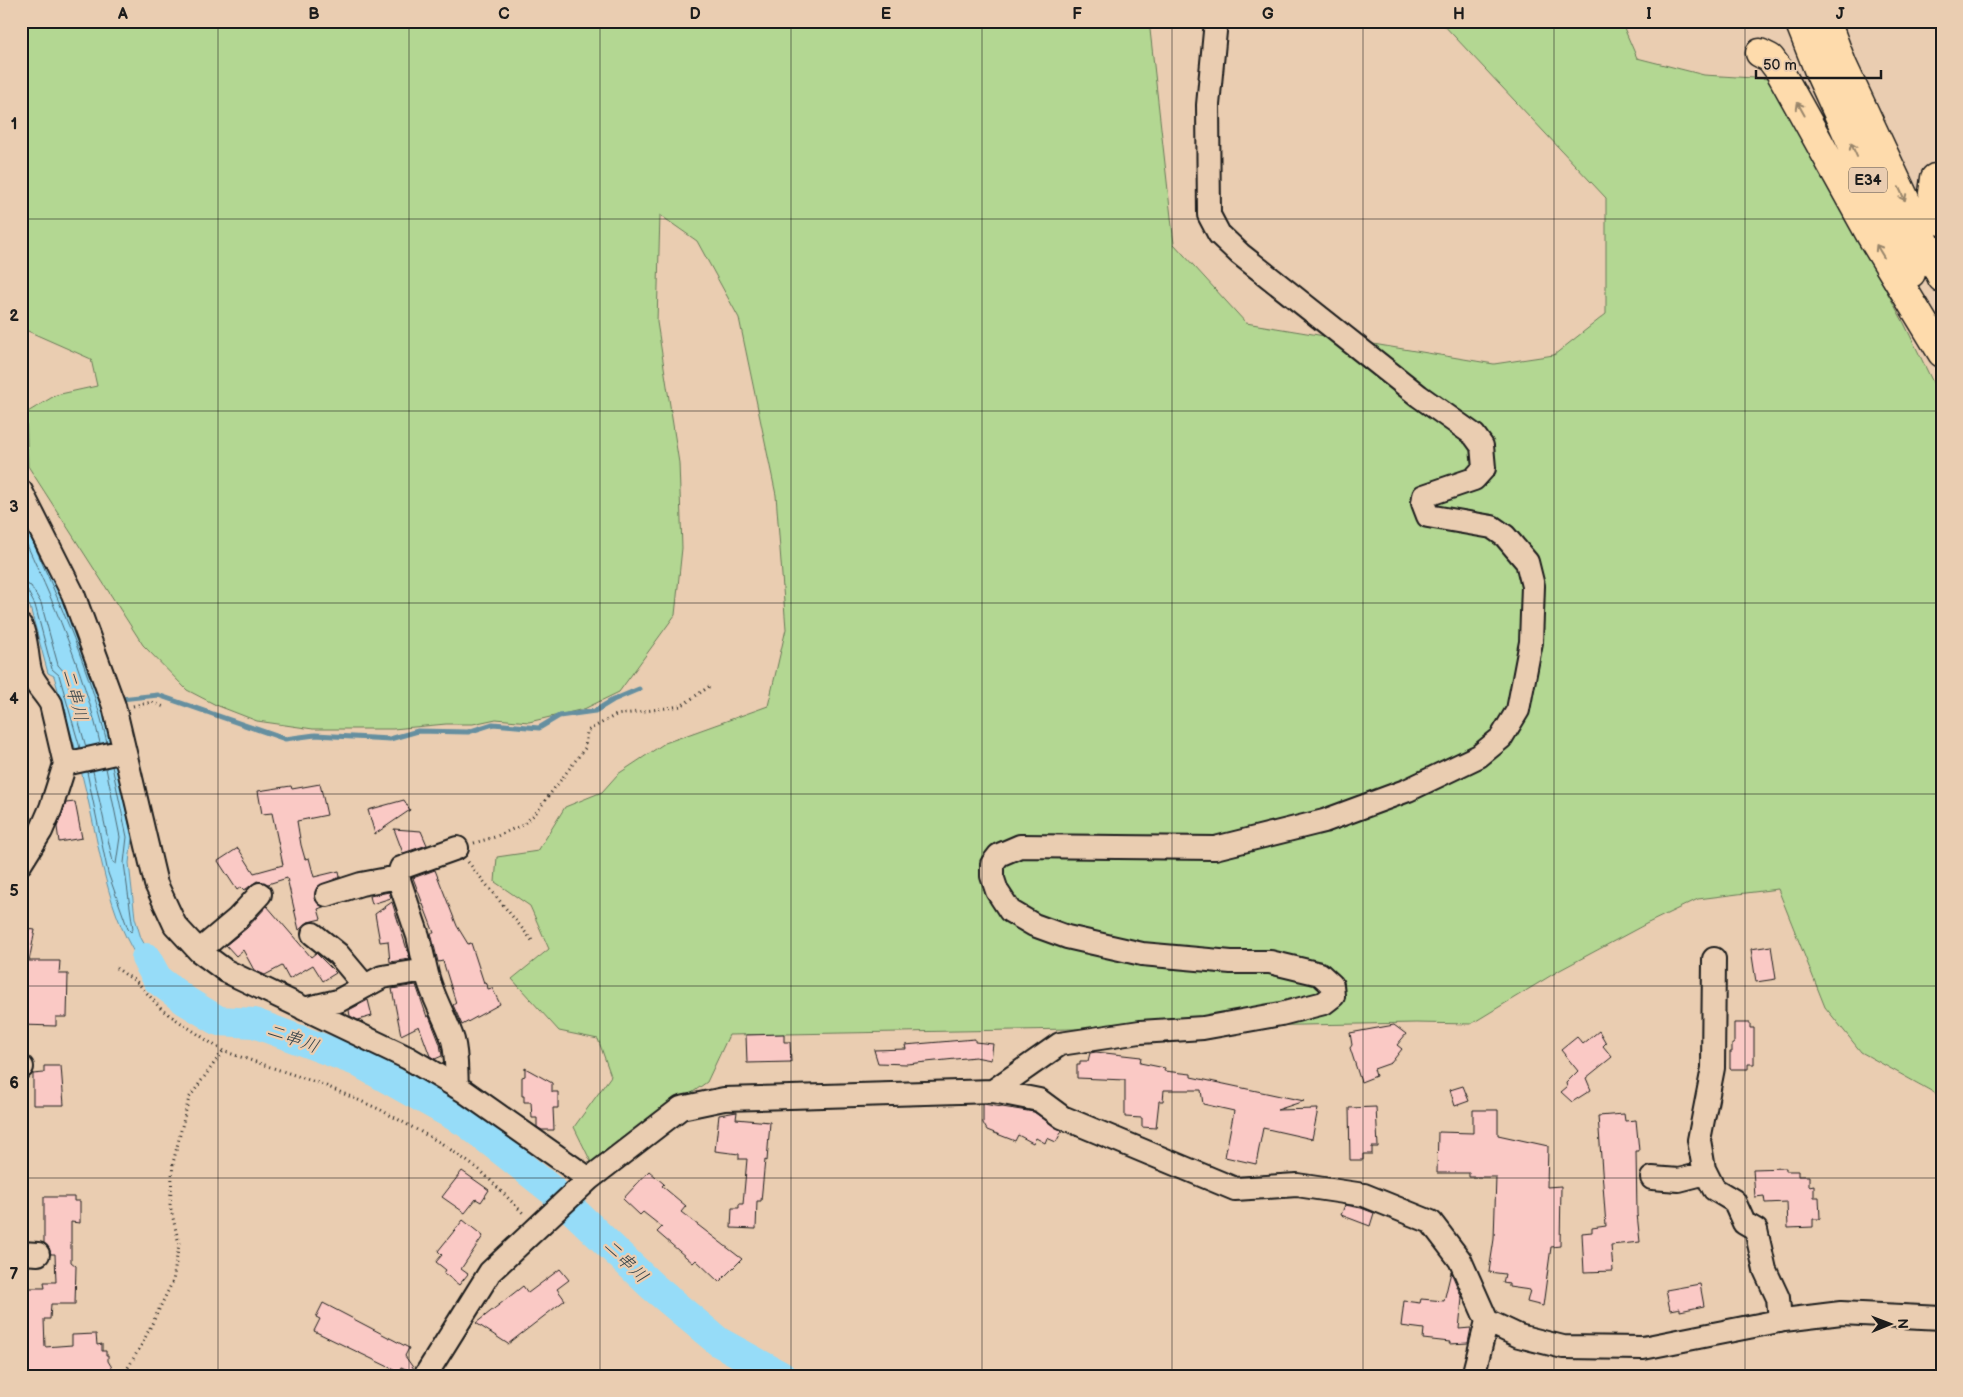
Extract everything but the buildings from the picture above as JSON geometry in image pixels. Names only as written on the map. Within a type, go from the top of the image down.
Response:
[{"type":"highway","name":"E34","points":[[1799,21],[1873,191],[1942,337]]},
{"type":"highway","name":"E34","points":[[1826,21],[1842,64],[1942,278]]},
{"type":"highway","points":[[1760,53],[1770,58],[1779,70],[1871,236],[1942,353]]},
{"type":"highway","points":[[1935,178],[1934,193],[1942,221]]},
{"type":"street","points":[[993,1091],[1060,1044],[1140,1032],[1203,1028],[1324,1004],[1333,996],[1332,985],[1320,974],[1270,962],[1231,962],[1142,954],[1067,937],[1034,925],[1010,911],[997,891],[992,876],[992,864],[999,855],[1020,846],[1215,848],[1324,821],[1408,790],[1479,756],[1501,738],[1518,710],[1530,642],[1533,586],[1528,562],[1505,536],[1492,527],[1428,516],[1423,503],[1424,496],[1474,479],[1484,468],[1482,446],[1474,435],[1419,396],[1240,254],[1219,234],[1209,215],[1208,105],[1216,21]]},
{"type":"street","points":[[21,491],[73,594],[115,710],[156,884],[175,925],[199,951],[226,971],[408,1058],[457,1087],[588,1179]]},
{"type":"street","points":[[21,626],[26,642],[30,672],[35,683],[51,704],[65,764],[51,808],[41,831],[21,863]]},
{"type":"street","points":[[65,764],[124,751]]},
{"type":"street","points":[[457,848],[401,868],[398,877],[418,936],[430,991],[453,1041],[456,1053],[457,1087]]},
{"type":"street","points":[[327,895],[361,884],[398,877]]},
{"type":"street","points":[[199,951],[237,920],[260,894]]},
{"type":"street","points":[[313,934],[338,954],[364,985]]},
{"type":"street","points":[[1714,959],[1713,1068],[1699,1140],[1706,1173],[1714,1189],[1734,1201],[1744,1223],[1756,1230],[1765,1270],[1778,1298],[1780,1321]]},
{"type":"street","points":[[304,1009],[338,1001],[364,985],[382,977],[426,970]]},
{"type":"street","points":[[425,1376],[490,1272],[588,1179],[681,1108],[724,1100],[993,1091],[1039,1100],[1062,1117],[1235,1189],[1298,1185],[1364,1195],[1430,1222],[1460,1260],[1487,1321],[1473,1376]]},
{"type":"street","points":[[1652,1178],[1679,1180],[1706,1173]]},
{"type":"street","points":[[1487,1321],[1519,1336],[1563,1347],[1643,1348],[1780,1321],[1841,1313],[1942,1318]]},
{"type":"path","points":[[534,943],[457,848],[495,837],[522,825],[535,814],[585,748],[587,731],[616,715],[681,706],[710,686]]},
{"type":"path","points":[[115,710],[152,702],[164,707]]},
{"type":"path","points":[[116,968],[138,983],[162,1010],[223,1051],[324,1086],[379,1108],[440,1143],[481,1171],[538,1227]]},
{"type":"path","points":[[123,1376],[142,1344],[173,1281],[179,1244],[170,1205],[173,1163],[189,1098],[223,1051]]},
{"type":"green space","points":[[21,21],[1149,21],[1174,244],[1246,323],[1494,364],[1554,355],[1606,314],[1606,198],[1440,21],[1621,21],[1637,58],[1704,75],[1770,79],[1904,323],[1942,401],[1942,1097],[1861,1052],[1825,1007],[1778,889],[1698,899],[1646,924],[1560,970],[1471,1024],[1416,1023],[729,1035],[707,1082],[592,1164],[574,1127],[611,1076],[598,1039],[559,1031],[512,979],[549,949],[530,906],[495,882],[497,857],[538,851],[565,807],[602,792],[618,774],[665,743],[768,706],[786,629],[776,495],[739,318],[697,241],[660,215],[657,322],[679,463],[682,548],[675,615],[619,692],[584,709],[529,722],[496,719],[473,724],[446,724],[393,729],[313,729],[257,721],[216,705],[187,690],[143,645],[28,466],[26,413],[56,395],[97,386],[91,359],[21,328]]},
{"type":"water","points":[[21,509],[72,615],[103,705],[132,837],[129,863],[135,918],[141,938],[151,956],[175,984],[167,991],[147,972],[132,948],[121,926],[106,880],[70,730],[54,676],[48,673],[30,607],[21,589]]},
{"type":"waterway","points":[[121,699],[158,695],[285,739],[315,735],[390,739],[418,731],[468,732],[493,724],[539,728],[559,716],[595,711],[613,700],[639,689]]},
{"type":"waterway","name":"二串川","points":[[146,958],[158,980],[186,1001],[219,1021],[254,1023],[356,1061],[467,1123],[553,1191],[652,1286],[719,1342],[781,1376]]}]
